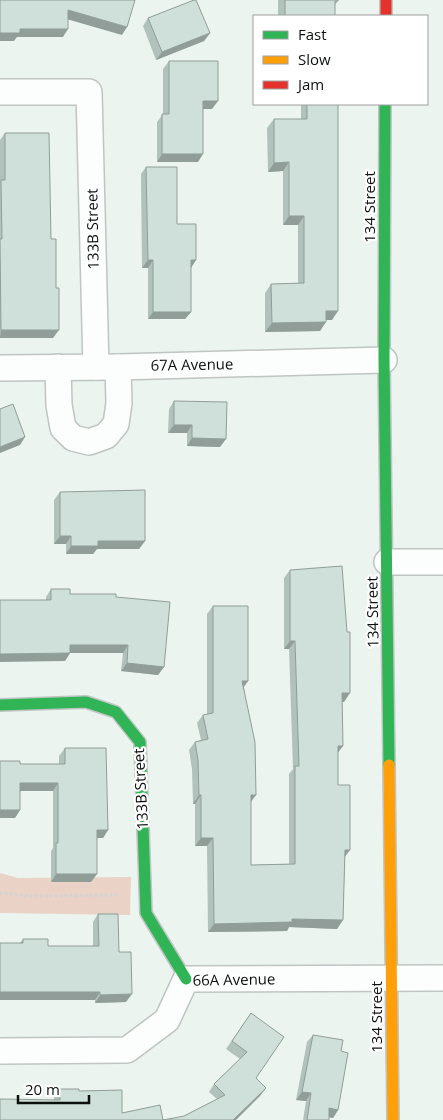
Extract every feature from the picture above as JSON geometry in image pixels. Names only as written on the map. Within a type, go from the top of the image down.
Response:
[{"type":"street","points":[[386,0],[386,15]]},
{"type":"street","name":"133B Street","points":[[0,92],[89,92],[107,367]]},
{"type":"street","name":"134 Street","points":[[385,105],[384,360],[393,1120]]},
{"type":"street","name":"67A Avenue","points":[[0,368],[384,360]]},
{"type":"street","points":[[58,367],[59,405],[63,428],[73,438],[89,442],[106,436],[116,424],[119,402],[107,367]]},
{"type":"street","points":[[387,562],[443,562]]},
{"type":"street","name":"133B Street","points":[[0,705],[86,702],[116,712],[140,742],[146,913],[186,979]]},
{"type":"street","name":"66A Avenue","points":[[0,1050],[127,1050],[167,1020],[186,979],[443,978]]},
{"type":"path","points":[[0,893],[29,896],[122,895]]},
{"type":"shaded area","points":[[0,873],[18,878],[131,877],[130,915],[0,913]]},
{"type":"building","points":[[0,0],[135,0],[127,27],[68,10],[68,29],[20,29],[20,33],[0,33]]},
{"type":"building","points":[[196,0],[210,33],[162,52],[148,18]]},
{"type":"building","points":[[285,0],[338,0],[335,1],[335,15],[285,15]]},
{"type":"building","points":[[169,61],[218,61],[218,101],[203,101],[203,154],[162,154],[162,114],[169,114]]},
{"type":"building","points":[[307,105],[338,105],[338,311],[326,311],[326,322],[272,323],[271,284],[304,283],[304,216],[289,216],[289,162],[274,163],[274,119],[307,119]]},
{"type":"building","points":[[5,133],[49,133],[51,239],[56,239],[56,288],[59,288],[59,330],[1,330],[1,180],[5,180]]},
{"type":"building","points":[[146,167],[177,167],[177,224],[196,224],[196,260],[191,260],[191,312],[153,312],[153,260],[148,260]]},
{"type":"building","points":[[174,401],[227,402],[226,439],[192,438],[192,425],[174,425]]},
{"type":"building","points":[[13,404],[25,437],[0,447],[0,409]]},
{"type":"building","points":[[145,490],[145,541],[98,541],[98,546],[71,546],[71,536],[60,536],[60,492]]},
{"type":"building","points":[[342,566],[347,632],[350,632],[350,693],[342,693],[343,746],[338,746],[338,785],[350,785],[350,850],[345,850],[343,920],[292,919],[292,922],[214,924],[213,838],[201,838],[201,795],[199,795],[198,760],[195,742],[208,739],[203,715],[213,713],[213,606],[248,606],[248,681],[242,681],[255,742],[256,795],[251,795],[251,865],[295,864],[295,766],[299,766],[295,641],[290,641],[290,570]]},
{"type":"building","points":[[51,589],[70,589],[70,594],[116,594],[116,597],[170,602],[164,667],[127,663],[128,645],[70,645],[70,653],[0,654],[0,600],[51,600]]},
{"type":"building","points":[[65,748],[106,748],[108,830],[97,830],[97,874],[56,874],[58,783],[20,783],[20,810],[0,810],[0,761],[20,761],[20,764],[65,764]]},
{"type":"building","points":[[98,914],[118,914],[119,952],[131,952],[132,994],[100,995],[100,992],[0,992],[0,943],[23,943],[23,939],[48,939],[48,946],[99,946]]},
{"type":"building","points":[[251,1013],[284,1037],[256,1078],[266,1088],[233,1120],[163,1120],[184,1116],[225,1095],[214,1084],[247,1052],[232,1041]]},
{"type":"building","points":[[313,1035],[343,1040],[341,1051],[348,1053],[338,1110],[329,1108],[329,1120],[307,1120],[311,1093],[302,1092]]},
{"type":"building","points":[[60,1089],[79,1089],[79,1091],[122,1090],[122,1113],[160,1105],[163,1120],[0,1120],[0,1099],[60,1100]]},
{"type":"traffic: fast","points":[[385,105],[384,360],[389,765]]},
{"type":"traffic: fast","points":[[0,705],[86,702],[116,712],[140,742],[146,913],[186,979]]},
{"type":"traffic: slow","points":[[389,765],[393,1120]]},
{"type":"traffic: jam","points":[[386,0],[386,15]]}]
